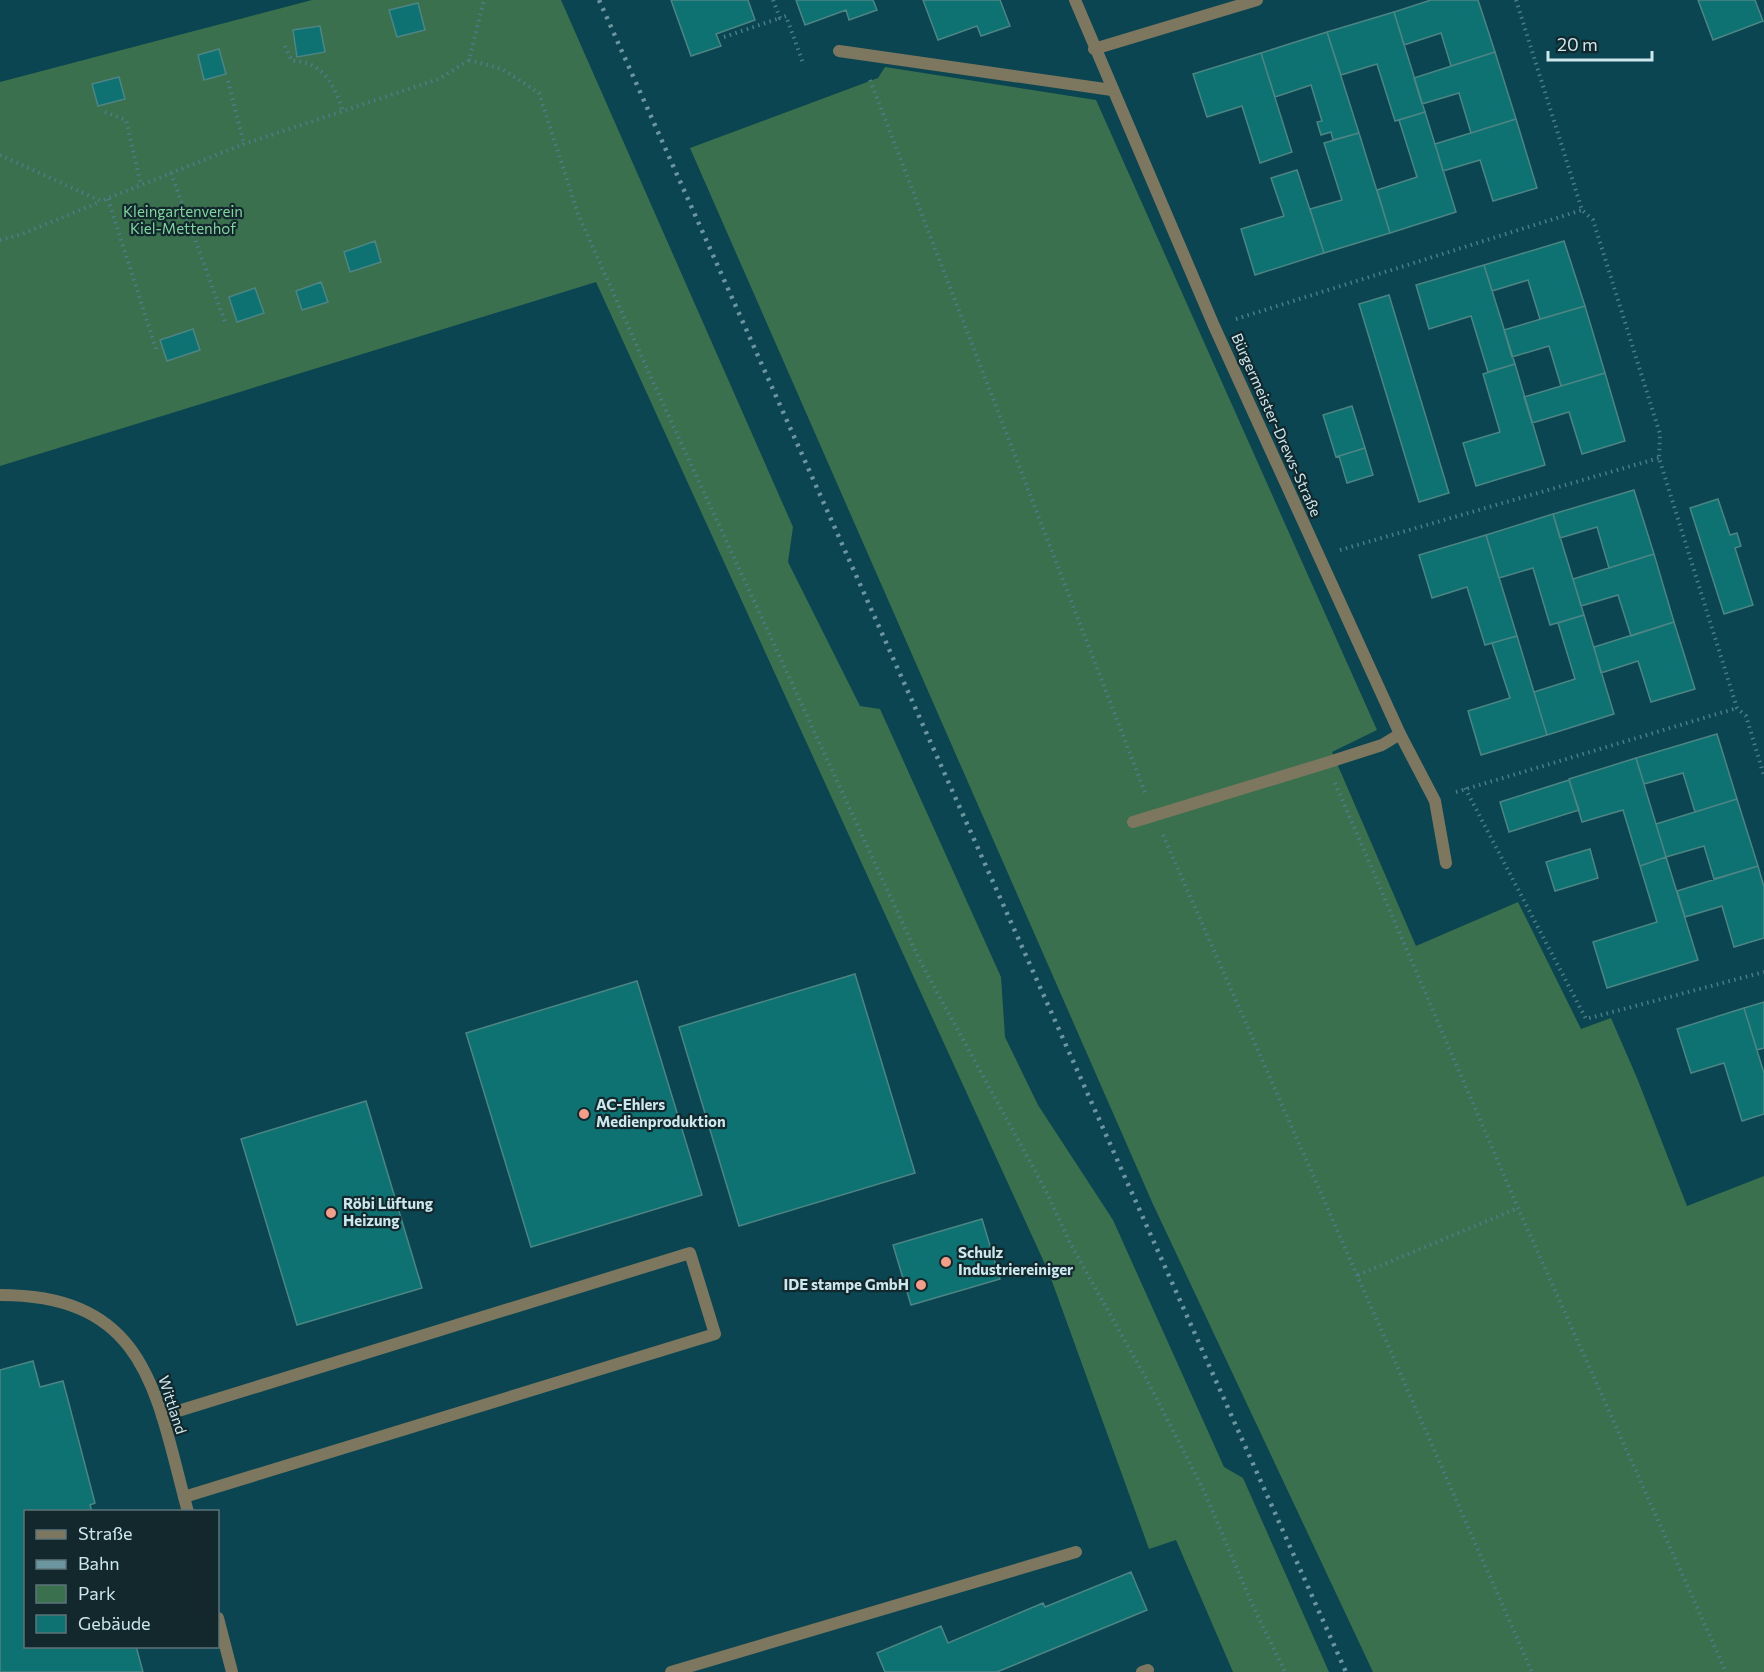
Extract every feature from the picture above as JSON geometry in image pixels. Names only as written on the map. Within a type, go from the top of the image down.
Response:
[{"type":"street","name":"Bürgermeister-Drews-Straße","points":[[1075,0],[1214,326],[1400,734],[1435,801],[1446,863]]},
{"type":"street","points":[[1094,49],[1257,0]]},
{"type":"street","points":[[839,51],[1112,90]]},
{"type":"street","points":[[1133,822],[1382,745],[1400,734]]},
{"type":"street","points":[[162,1416],[690,1253],[715,1334],[184,1497]]},
{"type":"street","name":"Wittland","points":[[0,1295],[26,1295],[53,1299],[92,1313],[122,1338],[149,1378],[162,1416],[187,1510]]},
{"type":"street","points":[[671,1672],[1076,1551]]},
{"type":"street","points":[[219,1622],[232,1672]]},
{"type":"path","points":[[0,240],[22,234],[244,144],[439,79],[469,60],[484,0]]},
{"type":"path","points":[[773,0],[780,18]]},
{"type":"path","points":[[1516,0],[1582,210],[1593,220],[1660,434],[1659,458],[1737,708],[1746,716],[1764,776]]},
{"type":"path","points":[[724,37],[786,16],[803,63]]},
{"type":"path","points":[[285,46],[292,62],[303,62],[314,66],[328,77],[338,95],[343,112]]},
{"type":"path","points":[[869,56],[869,79],[1154,815],[1532,1672]]},
{"type":"path","points":[[469,60],[502,69],[539,93],[578,214],[920,961],[1046,1191],[1071,1245],[1147,1380],[1204,1491],[1252,1604],[1285,1672]]},
{"type":"path","points":[[228,81],[244,144]]},
{"type":"path","points":[[105,112],[126,120],[141,185]]},
{"type":"path","points":[[0,155],[101,201]]},
{"type":"path","points":[[171,173],[226,325]]},
{"type":"path","points":[[108,198],[157,352]]},
{"type":"path","points":[[1214,326],[1582,210]]},
{"type":"path","points":[[1318,556],[1659,458]]},
{"type":"path","points":[[1435,801],[1465,788],[1737,708]]},
{"type":"path","points":[[1326,763],[1518,1208],[1726,1672]]},
{"type":"path","points":[[1465,788],[1586,1019],[1764,972]]},
{"type":"path","points":[[1358,1275],[1518,1208]]},
{"type":"green space","name":"Kleingartenverein Kiel-Mettenhof","points":[[312,0],[561,0],[793,527],[788,562],[860,706],[880,709],[1001,977],[1005,1037],[1038,1105],[1113,1220],[1224,1467],[1243,1478],[1329,1672],[1233,1672],[1176,1540],[1149,1549],[1049,1273],[596,282],[0,466],[0,82]]},
{"type":"green space","points":[[885,67],[1096,100],[1377,730],[1332,752],[1416,946],[1518,902],[1581,1029],[1611,1018],[1687,1206],[1764,1176],[1764,1672],[1373,1672],[1152,1202],[690,148],[878,78]]},
{"type":"building","points":[[671,0],[748,0],[755,20],[716,34],[721,46],[691,56]]},
{"type":"building","points":[[796,0],[873,0],[877,10],[849,20],[846,10],[805,25]]},
{"type":"building","points":[[923,0],[1000,0],[1010,26],[981,36],[977,26],[938,40]]},
{"type":"building","points":[[1431,0],[1478,0],[1495,52],[1451,66],[1441,33],[1404,45],[1394,12]]},
{"type":"building","points":[[1698,0],[1755,0],[1763,21],[1713,40]]},
{"type":"building","points":[[418,3],[425,30],[397,37],[389,10]]},
{"type":"building","points":[[1394,12],[1425,112],[1395,121],[1377,64],[1341,75],[1327,32]]},
{"type":"building","points":[[320,26],[325,52],[297,57],[293,30]]},
{"type":"building","points":[[1327,32],[1359,133],[1333,140],[1331,132],[1321,135],[1317,122],[1322,121],[1311,85],[1275,97],[1261,53]]},
{"type":"building","points":[[219,49],[226,74],[204,80],[198,55]]},
{"type":"building","points":[[1495,52],[1516,119],[1471,133],[1459,93],[1422,104],[1414,78]]},
{"type":"building","points":[[1261,53],[1292,152],[1260,163],[1242,106],[1207,117],[1193,74]]},
{"type":"building","points":[[119,77],[125,99],[98,106],[92,84]]},
{"type":"building","points":[[1425,112],[1456,212],[1390,233],[1377,190],[1417,177],[1399,120]]},
{"type":"building","points":[[1516,119],[1537,188],[1493,201],[1480,160],[1443,171],[1435,144]]},
{"type":"building","points":[[1359,133],[1390,233],[1324,253],[1310,209],[1342,200],[1324,143]]},
{"type":"building","points":[[1297,170],[1324,253],[1255,275],[1241,229],[1284,216],[1271,178]]},
{"type":"building","points":[[375,241],[381,262],[350,272],[344,252]]},
{"type":"building","points":[[1564,241],[1585,306],[1540,319],[1528,280],[1492,291],[1484,265]]},
{"type":"building","points":[[1484,265],[1515,364],[1488,372],[1471,316],[1429,329],[1416,285]]},
{"type":"building","points":[[321,282],[328,302],[302,310],[296,291]]},
{"type":"building","points":[[255,288],[264,313],[237,322],[229,297]]},
{"type":"building","points":[[1389,295],[1449,493],[1419,502],[1359,304]]},
{"type":"building","points":[[1585,306],[1605,373],[1561,386],[1549,346],[1512,357],[1504,330]]},
{"type":"building","points":[[193,329],[200,350],[167,361],[160,340]]},
{"type":"building","points":[[1515,364],[1545,465],[1476,486],[1463,443],[1500,432],[1483,374]]},
{"type":"building","points":[[1605,373],[1625,441],[1582,454],[1569,412],[1532,423],[1524,397]]},
{"type":"building","points":[[1352,406],[1365,448],[1336,457],[1323,415]]},
{"type":"building","points":[[1365,448],[1373,475],[1347,483],[1339,456]]},
{"type":"building","points":[[1634,490],[1654,554],[1609,568],[1597,527],[1560,538],[1553,514]]},
{"type":"building","points":[[1718,499],[1730,535],[1737,533],[1741,546],[1735,548],[1753,605],[1724,614],[1690,508]]},
{"type":"building","points":[[1553,514],[1584,615],[1550,625],[1533,568],[1499,578],[1486,535]]},
{"type":"building","points":[[1486,535],[1517,636],[1485,645],[1467,587],[1432,598],[1419,555]]},
{"type":"building","points":[[1654,554],[1674,622],[1631,636],[1618,595],[1581,606],[1573,579]]},
{"type":"building","points":[[1584,615],[1614,714],[1547,735],[1534,692],[1575,679],[1558,623]]},
{"type":"building","points":[[1674,622],[1695,689],[1651,702],[1638,661],[1601,673],[1594,647]]},
{"type":"building","points":[[1517,636],[1547,735],[1481,755],[1468,711],[1510,698],[1492,643]]},
{"type":"building","points":[[1717,734],[1737,799],[1695,812],[1683,773],[1644,784],[1636,758]]},
{"type":"building","points":[[1636,758],[1666,857],[1640,866],[1623,810],[1582,822],[1569,779]]},
{"type":"building","points":[[1569,780],[1579,810],[1509,832],[1500,802]]},
{"type":"building","points":[[1737,799],[1758,866],[1714,879],[1704,846],[1666,857],[1656,824]]},
{"type":"building","points":[[1590,849],[1598,878],[1555,891],[1546,862]]},
{"type":"building","points":[[1666,857],[1698,960],[1607,988],[1593,942],[1657,922],[1640,866]]},
{"type":"building","points":[[1758,866],[1764,887],[1764,938],[1734,947],[1722,906],[1685,917],[1677,891]]},
{"type":"building","points":[[855,974],[915,1173],[739,1226],[679,1027]]},
{"type":"building","name":"AC-Ehlers Medienproduktion","points":[[637,981],[702,1195],[531,1247],[466,1033]]},
{"type":"building","points":[[1764,1002],[1764,1048],[1757,1050],[1744,1008]]},
{"type":"building","points":[[1744,1008],[1764,1073],[1764,1114],[1742,1121],[1724,1063],[1691,1073],[1677,1029]]},
{"type":"building","name":"Röbi Lüftung Heizung","points":[[366,1101],[422,1288],[297,1325],[241,1139]]},
{"type":"building","name":"Schulz Industriereiniger","points":[[982,1219],[1000,1279],[911,1305],[893,1245]]},
{"type":"building","points":[[33,1361],[40,1387],[63,1381],[95,1503],[90,1505],[91,1510],[24,1510],[24,1648],[137,1648],[143,1672],[0,1672],[0,1370]]},
{"type":"building","points":[[1131,1572],[1147,1610],[997,1672],[885,1672],[877,1653],[941,1626],[948,1643],[1043,1603],[1045,1607]]},
{"type":"railway","points":[[599,0],[1346,1672]]},
{"type":"place","name":"AC-Ehlers Medienproduktion","points":[[584,1114]]},
{"type":"place","name":"Röbi Lüftung Heizung","points":[[331,1213]]},
{"type":"place","name":"Schulz Industriereiniger","points":[[946,1262]]},
{"type":"place","name":"IDE stampe GmbH","points":[[921,1285]]}]
